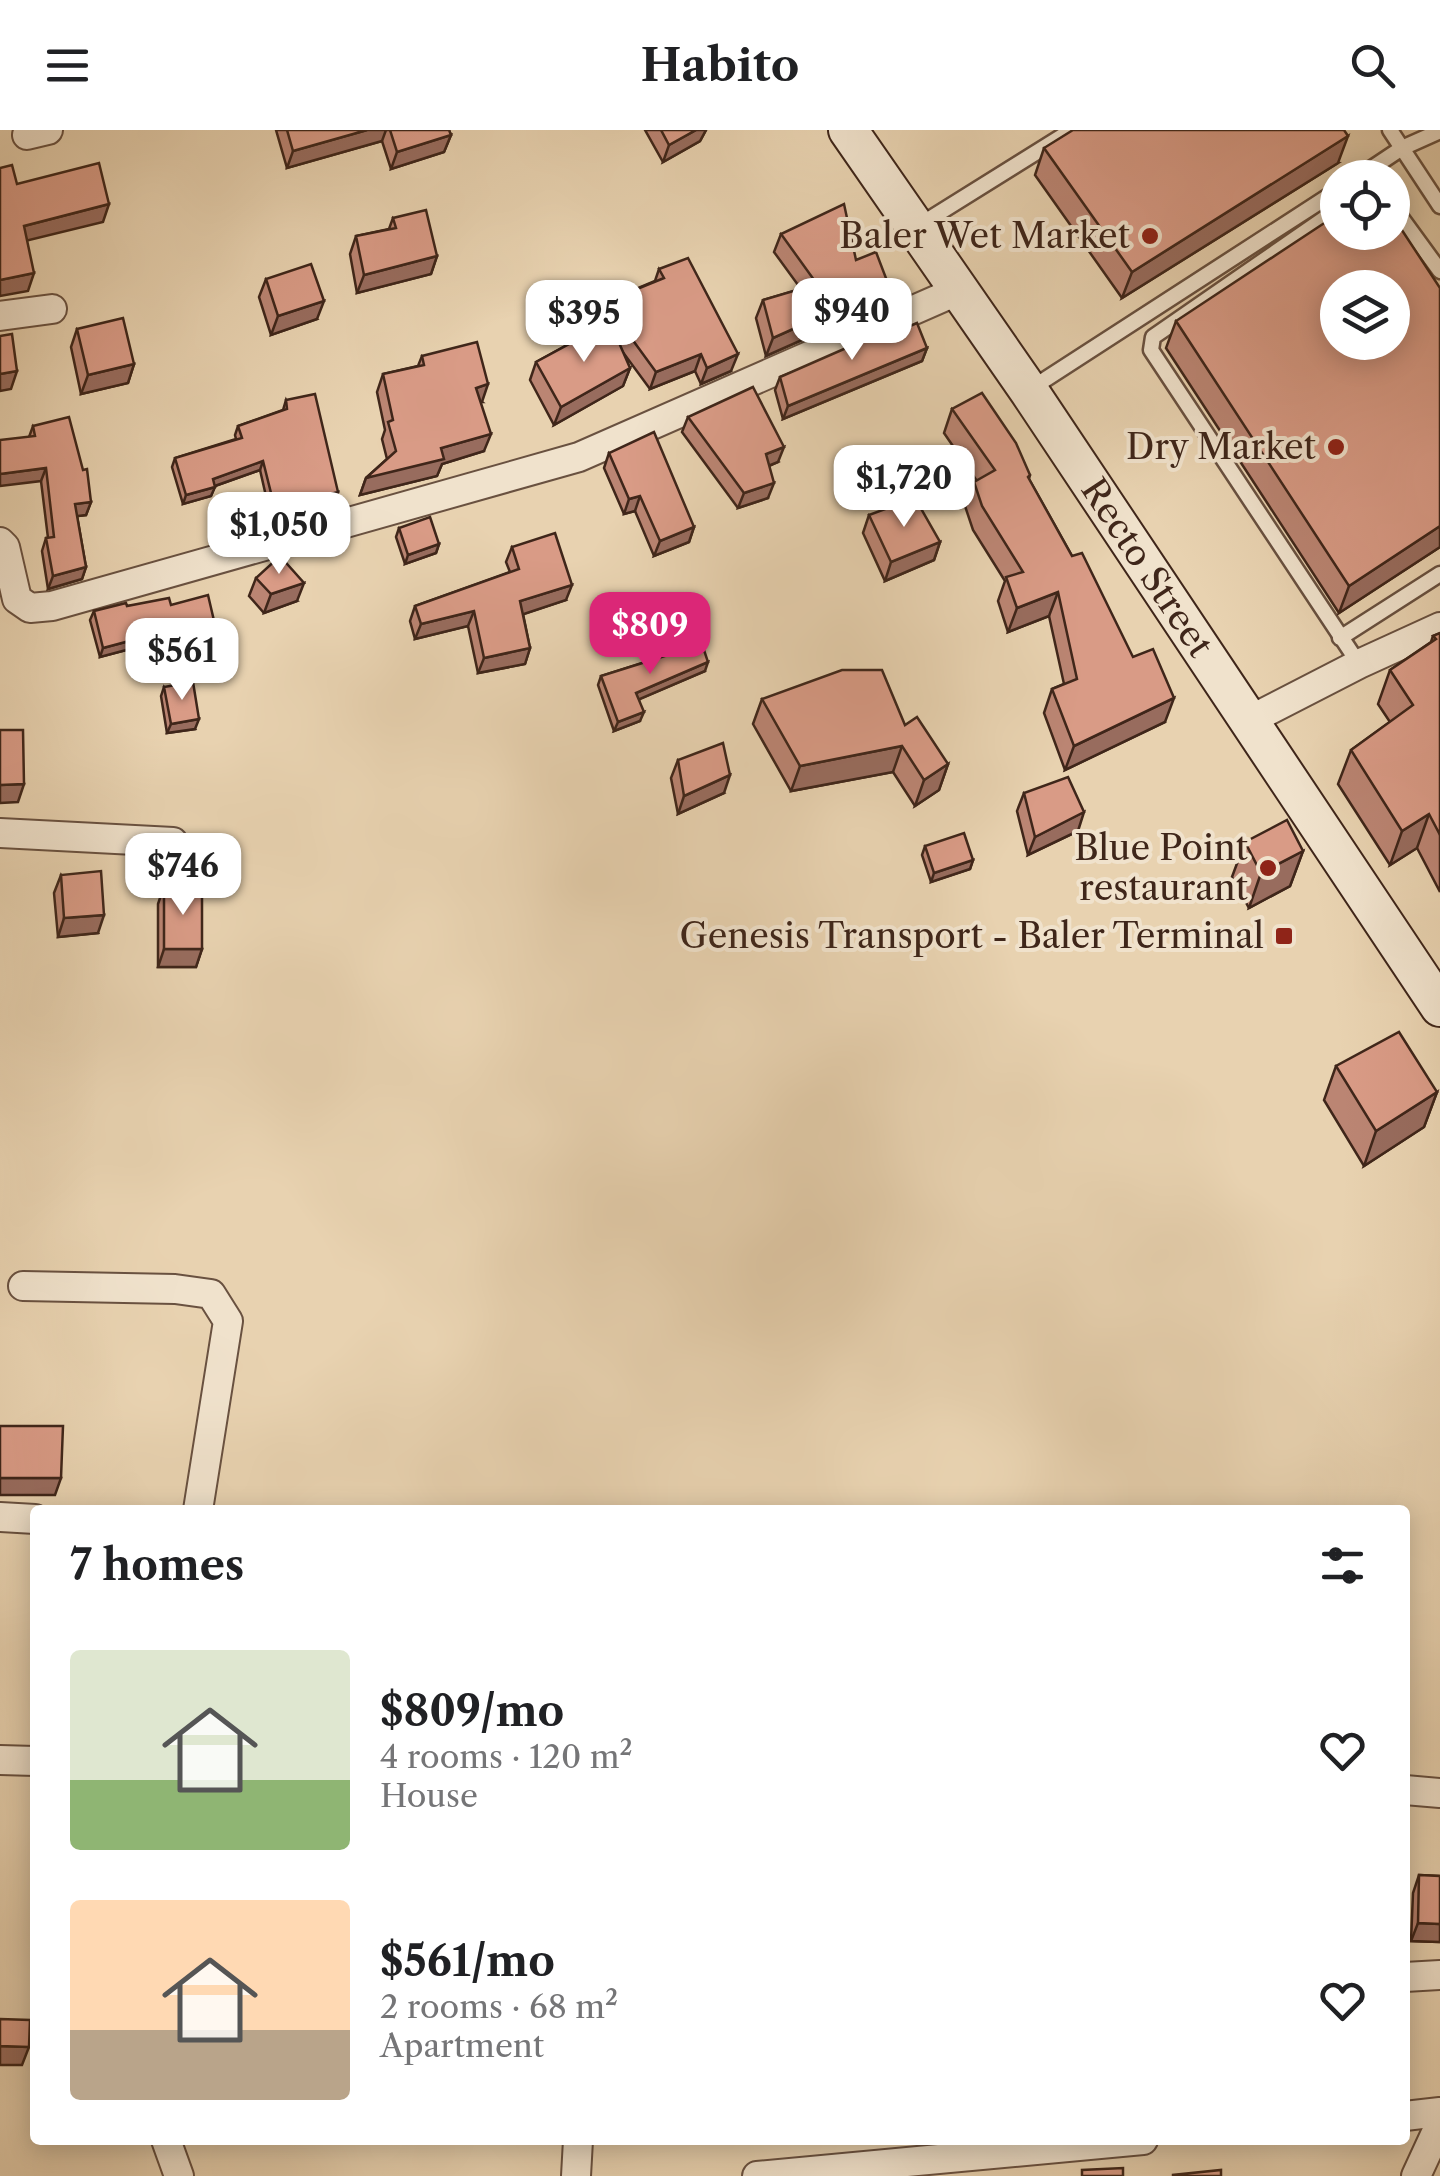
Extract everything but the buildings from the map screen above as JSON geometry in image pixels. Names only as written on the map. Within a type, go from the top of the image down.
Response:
[{"type":"street","name":"Recto Street","points":[[848,130],[1029,390],[1440,1006]]},
{"type":"street","points":[[0,542],[6,548],[17,599],[30,608],[52,606],[579,457],[957,291]]},
{"type":"street","points":[[0,316],[52,309]]},
{"type":"street","points":[[1248,721],[1440,627]]},
{"type":"street","points":[[0,833],[173,842]]},
{"type":"street","points":[[23,1286],[174,1288],[211,1294],[228,1322],[200,1505]]},
{"type":"street","points":[[0,1517],[30,1518]]},
{"type":"street","points":[[0,1760],[30,1761]]},
{"type":"street","points":[[1410,1790],[1440,1793]]},
{"type":"street","points":[[1410,1977],[1440,1974]]},
{"type":"street","points":[[1410,2115],[1440,2112]]},
{"type":"street","points":[[1416,2176],[1440,2124]]},
{"type":"street","points":[[168,2145],[179,2176]]},
{"type":"street","points":[[576,2176],[578,2145]]},
{"type":"street","points":[[757,2176],[1089,2145]]},
{"type":"lane","points":[[914,229],[1072,130]]},
{"type":"lane","points":[[1390,130],[1440,206]]},
{"type":"lane","points":[[1384,160],[1440,131]]},
{"type":"lane","points":[[1029,390],[1320,202]]},
{"type":"lane","points":[[1320,222],[1154,337],[1151,350],[1359,664]]},
{"type":"lane","points":[[1410,230],[1440,271]]},
{"type":"lane","points":[[1340,638],[1440,574]]},
{"type":"place","name":"Baler Wet Market","points":[[1150,236]]},
{"type":"place","name":"Dry Market","points":[[1336,447]]},
{"type":"place","name":"Blue Point restaurant","points":[[1268,868]]},
{"type":"place","name":"Genesis Transport - Baler Terminal","points":[[1284,936]]}]
